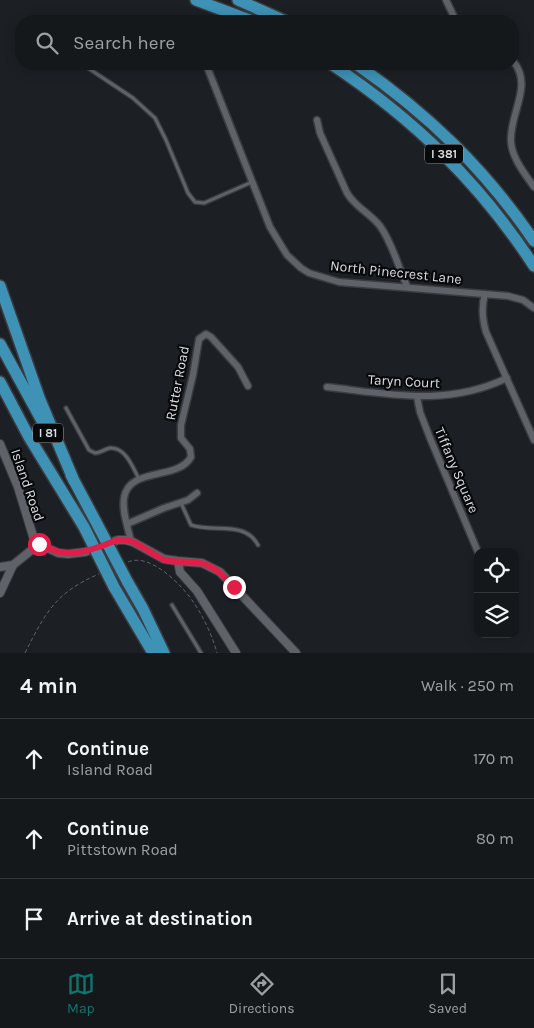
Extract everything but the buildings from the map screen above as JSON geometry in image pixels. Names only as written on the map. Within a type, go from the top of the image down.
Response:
[{"type":"highway","points":[[196,0],[236,15]]},
{"type":"highway","points":[[238,0],[272,15]]},
{"type":"highway","name":"I 381","points":[[339,70],[386,103],[447,156],[487,201],[534,266]]},
{"type":"highway","name":"I 381","points":[[364,70],[401,96],[457,146],[503,198],[534,241]]},
{"type":"highway","points":[[0,286],[40,400],[74,481]]},
{"type":"highway","name":"I 81","points":[[0,344],[143,609],[164,653]]},
{"type":"highway","name":"I 81","points":[[0,382],[29,437],[84,527],[114,587],[153,653]]},
{"type":"street","points":[[446,0],[453,15]]},
{"type":"street","points":[[519,68],[526,84],[512,131],[511,144],[515,157],[534,187]]},
{"type":"street","name":"North Pinecrest Lane","points":[[208,70],[263,210],[278,242],[287,255],[301,268],[309,273],[339,282],[407,286],[485,294],[520,299],[534,308]]},
{"type":"street","points":[[317,120],[320,133],[347,193],[353,201],[376,221],[384,232],[407,286]]},
{"type":"street","points":[[485,294],[482,304],[484,323],[534,440]]},
{"type":"street","name":"Rutter Road","points":[[139,480],[182,467],[191,458],[190,449],[181,438],[181,425],[201,336],[206,334],[211,337],[238,367],[248,386]]},
{"type":"street","name":"Taryn Court","points":[[327,387],[417,397],[434,397],[467,393],[506,378]]},
{"type":"street","name":"Tiffany Square","points":[[417,397],[420,412],[430,438],[476,548]]},
{"type":"street","name":"Island Road","points":[[0,445],[18,487],[33,536],[39,544]]},
{"type":"street","points":[[131,541],[124,504],[125,493],[132,484],[139,480]]},
{"type":"street","points":[[127,524],[164,508],[181,503],[197,493]]},
{"type":"street","points":[[0,593],[13,565],[39,544],[58,553],[68,554],[85,552],[118,540],[131,541],[164,559],[180,572],[197,592],[236,653]]},
{"type":"street","points":[[164,559],[202,563],[220,572],[296,653]]},
{"type":"street","points":[[178,561],[180,572]]},
{"type":"street","points":[[0,567],[13,565]]},
{"type":"lane","points":[[91,70],[133,98],[155,118],[188,193],[195,202],[204,204],[252,182]]},
{"type":"lane","points":[[66,408],[89,450],[95,453],[108,449],[119,450],[126,456],[139,480]]},
{"type":"lane","points":[[181,503],[191,525],[246,532],[254,538],[258,545]]},
{"type":"lane","points":[[172,605],[201,653]]},
{"type":"path","points":[[124,563],[133,559],[150,563],[167,573],[193,602],[211,634],[217,653]]},
{"type":"path","points":[[25,653],[49,609],[75,585],[98,574]]},
{"type":"route","points":[[39,544],[58,553],[68,554],[85,552],[118,540],[125,540],[133,542],[164,559],[206,564],[220,572],[234,587]]}]
